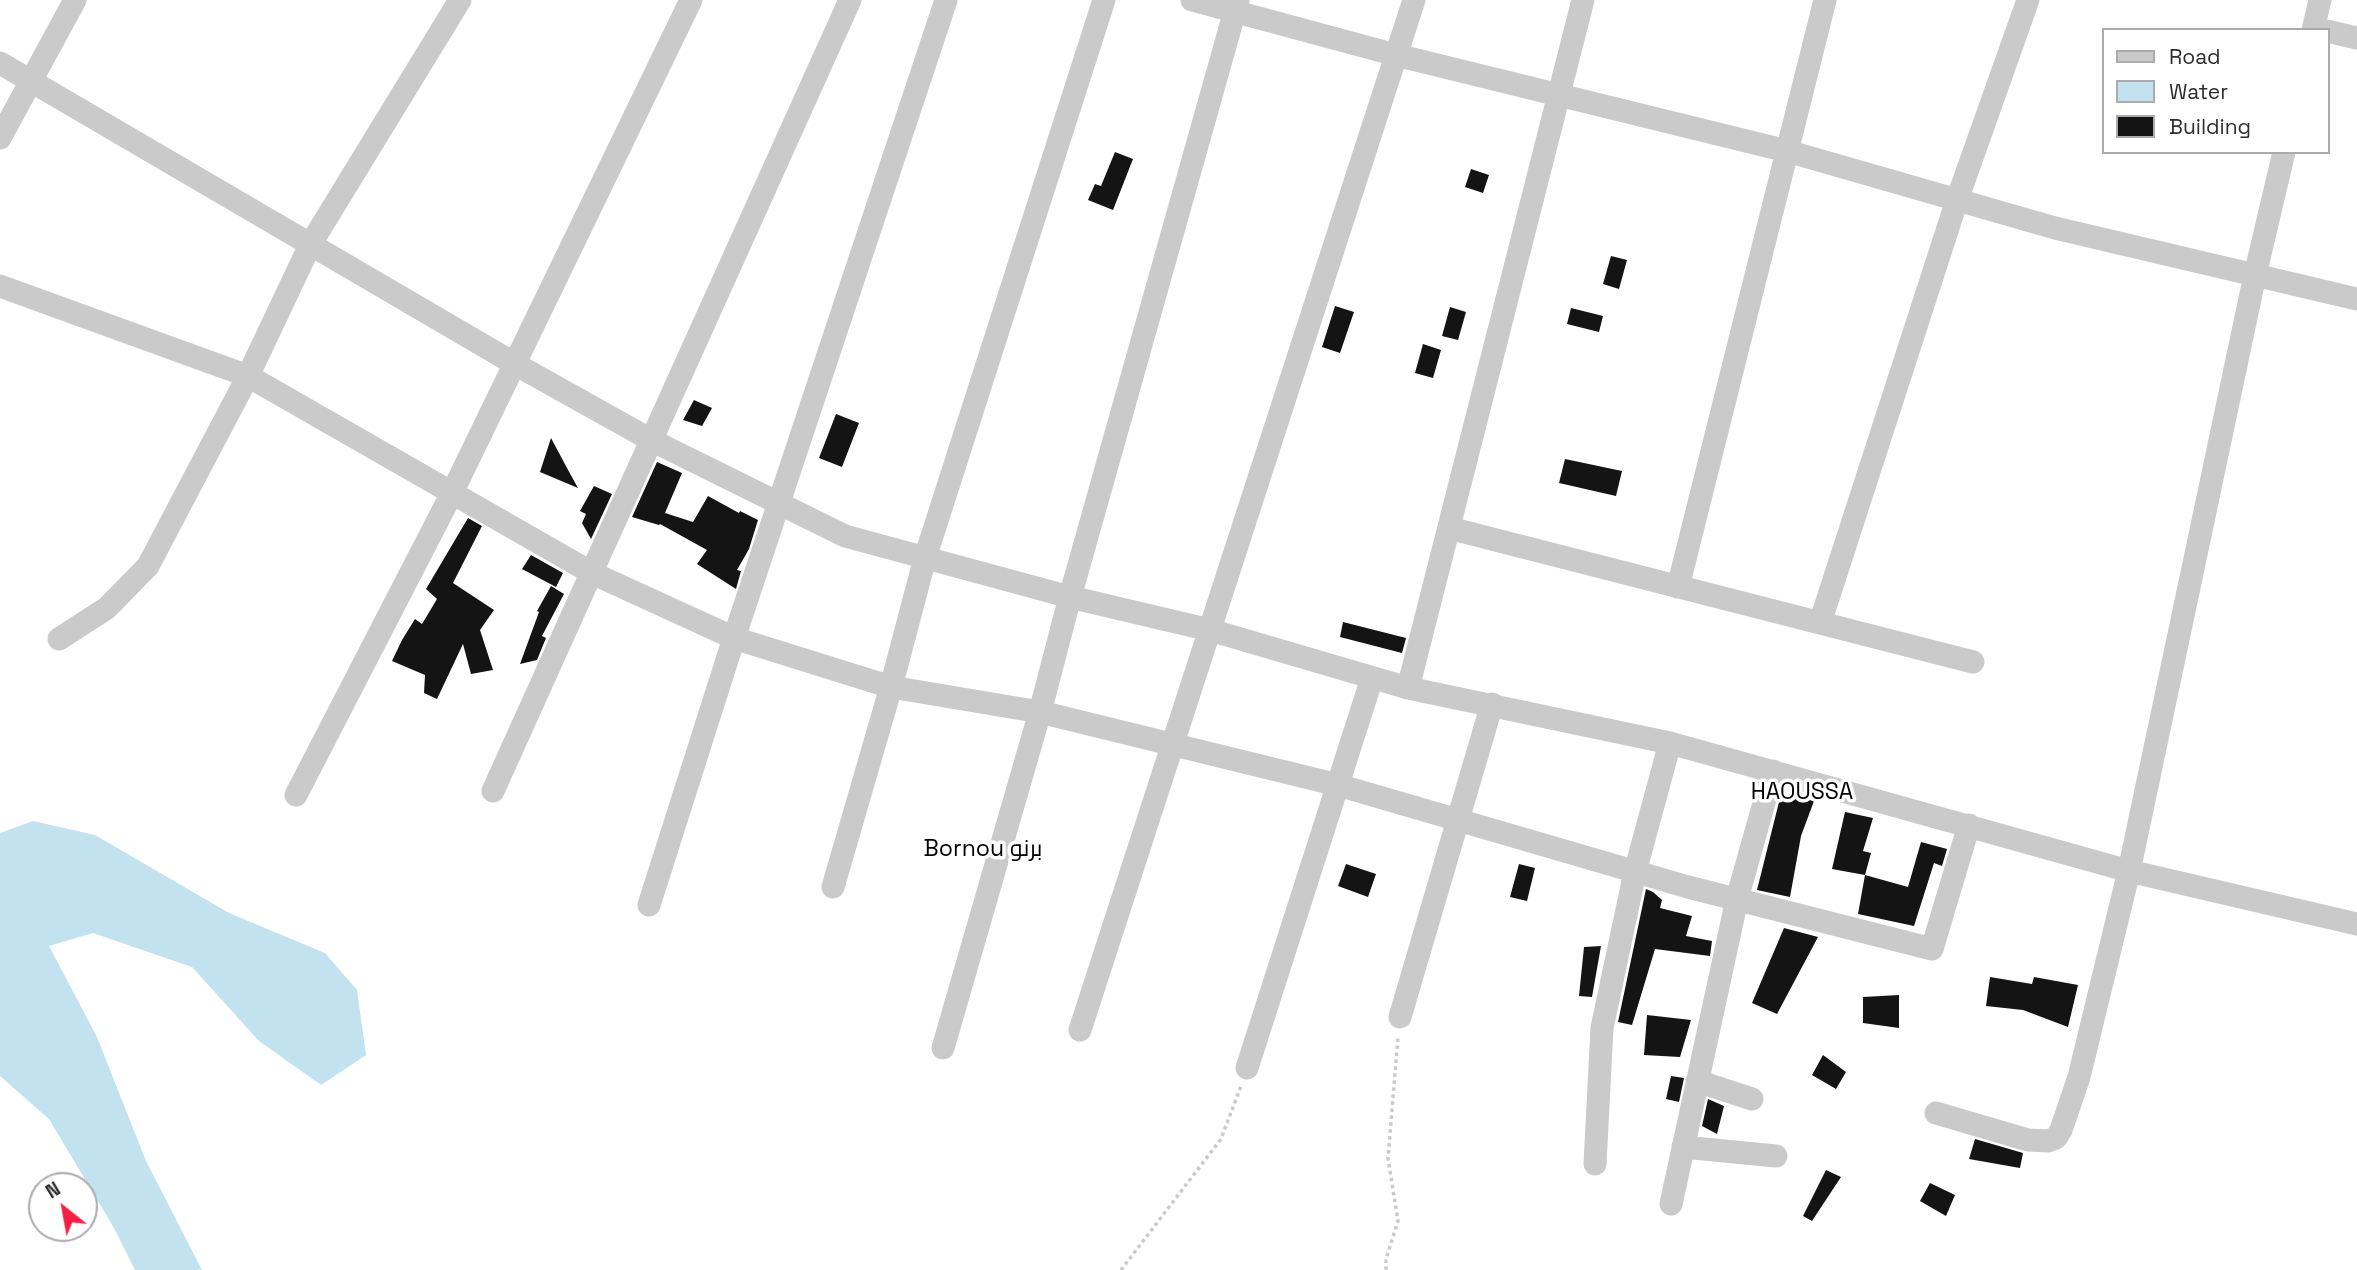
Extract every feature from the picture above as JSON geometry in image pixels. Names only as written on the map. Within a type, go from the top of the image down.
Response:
[{"type":"street","points":[[0,138],[75,0]]},
{"type":"street","points":[[59,639],[107,608],[148,566],[248,376],[310,245],[460,0]]},
{"type":"street","points":[[296,795],[452,493],[691,0]]},
{"type":"street","points":[[493,791],[849,0]]},
{"type":"street","points":[[649,905],[734,638],[946,0]]},
{"type":"street","points":[[833,887],[925,558],[1104,0]]},
{"type":"street","points":[[1192,0],[1236,6],[1396,55],[1787,151],[2055,228],[2357,299]]},
{"type":"street","points":[[1080,1030],[1414,0]]},
{"type":"street","points":[[1408,688],[1583,0]]},
{"type":"street","points":[[1678,587],[1825,0]]},
{"type":"street","points":[[1820,623],[1958,200],[2028,0]]},
{"type":"street","points":[[2319,28],[2320,0]]},
{"type":"street","points":[[943,1048],[1040,712],[1236,6]]},
{"type":"street","points":[[2329,32],[2357,38]]},
{"type":"street","points":[[0,63],[515,364],[651,440],[845,536],[1070,597],[1210,630],[1408,688],[1671,743],[2129,871],[2357,924]]},
{"type":"street","points":[[1936,1113],[2028,1140],[2048,1141],[2056,1138],[2061,1130],[2079,1077],[2129,871],[2255,275],[2284,154]]},
{"type":"street","points":[[0,286],[248,376],[592,573],[734,638],[891,687],[1040,712],[1338,785],[1635,872],[1932,949],[1969,825]]},
{"type":"street","points":[[1448,528],[1973,662]]},
{"type":"street","points":[[1247,1068],[1372,678]]},
{"type":"street","points":[[1400,1017],[1492,704]]},
{"type":"street","points":[[1595,1164],[1602,1028],[1635,872],[1671,743]]},
{"type":"street","points":[[1671,1204],[1737,899],[1773,771]]},
{"type":"street","points":[[1697,1081],[1752,1099]]},
{"type":"street","points":[[1683,1147],[1776,1156]]},
{"type":"path","points":[[1386,1270],[1386,1259],[1398,1222],[1388,1158],[1400,1017]]},
{"type":"path","points":[[1121,1270],[1221,1139],[1247,1068]]},
{"type":"water","points":[[33,821],[95,835],[229,913],[325,953],[357,990],[366,1055],[321,1085],[259,1041],[192,967],[93,933],[49,946],[97,1037],[146,1161],[202,1270],[135,1270],[98,1201],[98,1172],[81,1172],[49,1119],[0,1076],[0,833]]},
{"type":"building","points":[[1115,152],[1133,159],[1113,210],[1088,200],[1095,184],[1101,186]]},
{"type":"building","points":[[1471,169],[1489,175],[1483,193],[1465,187]]},
{"type":"building","points":[[1611,256],[1627,260],[1619,289],[1603,284]]},
{"type":"building","points":[[1335,306],[1354,312],[1340,353],[1322,347]]},
{"type":"building","points":[[1450,307],[1466,312],[1458,340],[1442,336]]},
{"type":"building","points":[[1571,308],[1603,316],[1599,332],[1567,324]]},
{"type":"building","points":[[1423,344],[1441,350],[1433,378],[1415,373]]},
{"type":"building","points":[[694,400],[712,408],[702,426],[683,420]]},
{"type":"building","points":[[836,414],[859,423],[842,467],[819,458]]},
{"type":"building","points":[[551,438],[567,468],[578,488],[540,472]]},
{"type":"building","points":[[1565,459],[1622,471],[1616,496],[1559,483]]},
{"type":"building","points":[[657,462],[682,473],[665,513],[693,522],[708,496],[758,520],[749,549],[737,570],[741,571],[736,589],[697,564],[707,550],[660,524],[632,517]]},
{"type":"building","points":[[594,486],[612,494],[591,539],[582,523],[586,514],[580,511]]},
{"type":"building","points":[[468,518],[482,526],[453,583],[494,610],[480,630],[493,670],[471,674],[463,644],[437,699],[424,693],[425,675],[392,661],[415,619],[422,624],[437,599],[426,589]]},
{"type":"building","points":[[531,555],[563,573],[556,587],[522,569]]},
{"type":"building","points":[[551,586],[564,594],[542,636],[546,638],[537,660],[520,664],[539,612],[537,611]]},
{"type":"building","points":[[1343,622],[1406,638],[1402,653],[1340,637]]},
{"type":"building","points":[[1781,794],[1814,801],[1801,836],[1790,897],[1757,890]]},
{"type":"building","points":[[1845,812],[1873,818],[1863,851],[1871,853],[1865,875],[1832,869]]},
{"type":"building","points":[[1921,842],[1947,849],[1942,866],[1934,863],[1914,926],[1858,914],[1865,875],[1908,887]]},
{"type":"building","points":[[1346,864],[1376,874],[1368,897],[1338,886]]},
{"type":"building","points":[[1519,864],[1535,868],[1527,901],[1510,897]]},
{"type":"building","points":[[1646,889],[1662,900],[1660,908],[1692,916],[1686,936],[1712,941],[1710,956],[1655,949],[1632,1025],[1618,1022]]},
{"type":"building","points":[[1784,928],[1818,937],[1777,1014],[1752,1003]]},
{"type":"building","points":[[1601,946],[1592,997],[1579,996],[1584,947]]},
{"type":"building","points":[[1990,977],[2032,984],[2034,977],[2078,985],[2068,1027],[2023,1010],[1986,1006]]},
{"type":"building","points":[[1899,995],[1899,1028],[1863,1023],[1863,997]]},
{"type":"building","points":[[1647,1015],[1691,1020],[1680,1057],[1644,1055]]},
{"type":"building","points":[[1823,1055],[1846,1072],[1836,1089],[1812,1075]]},
{"type":"building","points":[[1671,1076],[1684,1078],[1679,1102],[1666,1099]]},
{"type":"building","points":[[1708,1099],[1724,1106],[1717,1134],[1702,1126]]},
{"type":"building","points":[[1975,1139],[2023,1153],[2020,1168],[1969,1159]]},
{"type":"building","points":[[1826,1170],[1841,1177],[1812,1221],[1803,1216]]},
{"type":"building","points":[[1930,1183],[1955,1195],[1946,1216],[1920,1201]]},
{"type":"district","name":"HAOUSSA","points":[[1802,793]]},
{"type":"district","name":"Bornou برنو","points":[[983,850]]}]
